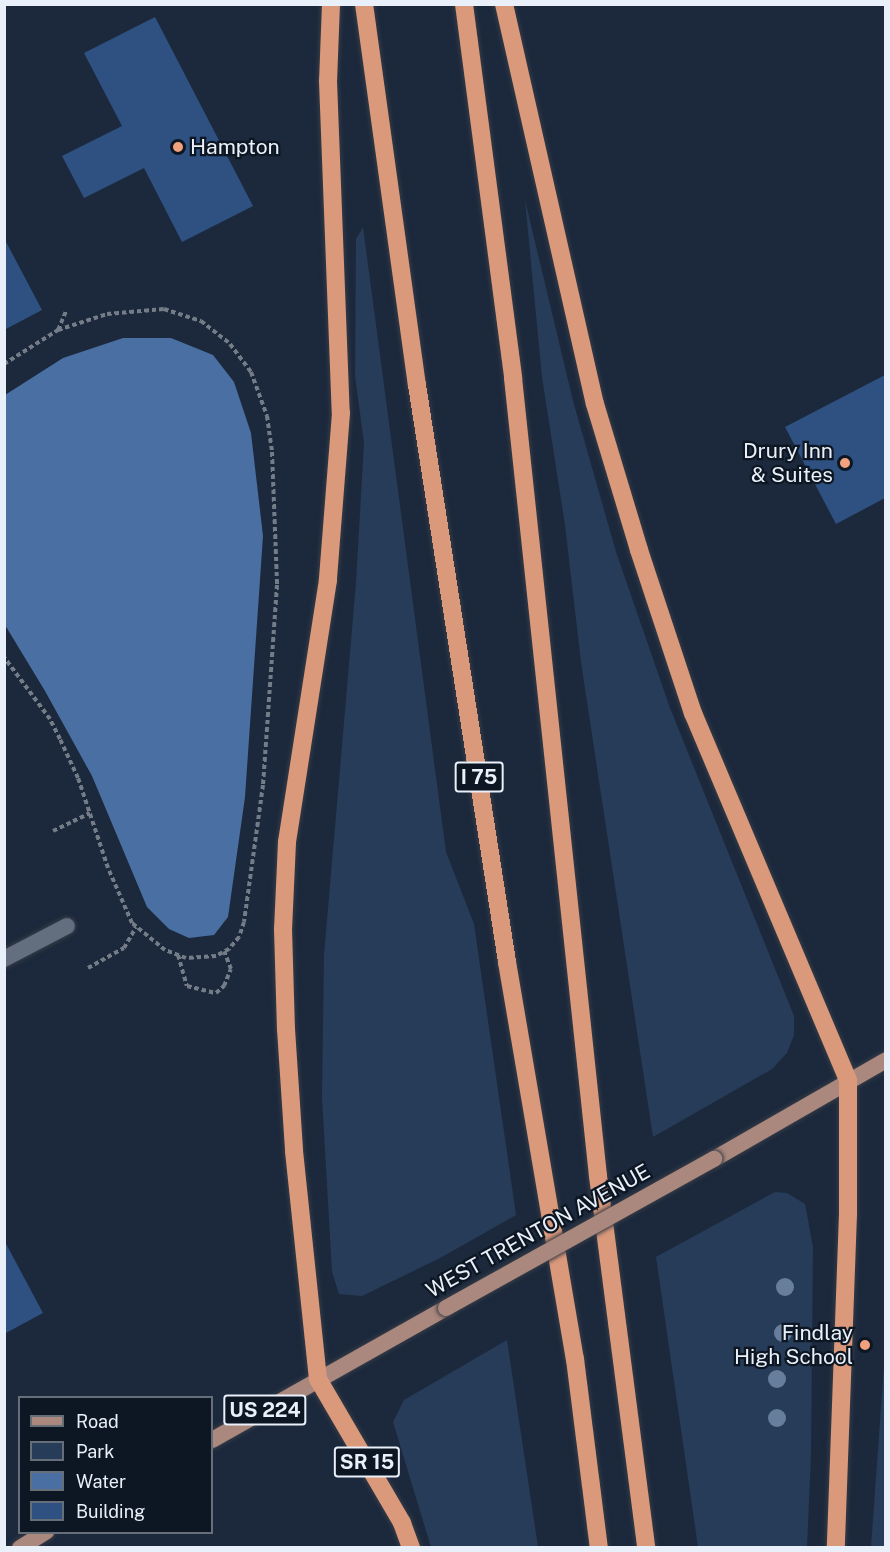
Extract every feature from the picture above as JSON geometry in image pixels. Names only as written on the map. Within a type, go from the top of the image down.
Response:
[{"type":"highway","points":[[318,1379],[294,1151],[286,1029],[283,929],[287,842],[328,580],[339,455],[341,413],[328,81],[331,4]]},
{"type":"highway","name":"I 75","points":[[364,4],[419,397],[507,962],[575,1359],[599,1548]]},
{"type":"highway","points":[[464,4],[514,389],[596,1164],[646,1548]]},
{"type":"highway","points":[[504,4],[595,404],[639,550],[693,713],[848,1080],[848,1226],[836,1548]]},
{"type":"highway","name":"SR 15","points":[[318,1379],[402,1523],[411,1548]]},
{"type":"main road","name":"WEST TRENTON AVENUE","points":[[213,1439],[714,1159],[885,1060]]},
{"type":"main road","points":[[20,1548],[44,1534]]},
{"type":"street","points":[[4,959],[67,926]]},
{"type":"path","points":[[4,364],[58,330],[107,314],[164,309],[201,321],[230,344],[251,372],[267,416],[275,505],[277,585],[263,785],[244,922],[239,937],[224,951],[216,956],[186,958],[165,950],[136,927],[108,868],[78,778],[50,719],[4,657]]},
{"type":"path","points":[[58,330],[66,312]]},
{"type":"path","points":[[53,831],[90,813]]},
{"type":"path","points":[[88,968],[124,948],[136,927]]},
{"type":"path","points":[[177,955],[187,986],[216,993],[224,986],[231,969],[224,951]]},
{"type":"shaded area","points":[[5,5],[885,5],[885,1547],[5,1548]]},
{"type":"green space","points":[[525,200],[573,401],[616,552],[670,708],[794,1016],[794,1035],[787,1053],[772,1069],[653,1137],[581,662],[565,525],[542,377]]},
{"type":"green space","points":[[363,227],[446,852],[474,924],[516,1215],[440,1258],[362,1296],[339,1294],[332,1272],[322,1097],[324,955],[356,583],[364,443],[355,376],[356,239]]},
{"type":"green space","points":[[775,1192],[787,1193],[805,1204],[813,1247],[811,1455],[807,1547],[698,1547],[656,1257]]},
{"type":"green space","points":[[507,1340],[538,1547],[431,1547],[393,1422],[404,1400]]},
{"type":"green space","points":[[885,1351],[885,1547],[871,1547]]},
{"type":"water","points":[[123,338],[171,338],[213,355],[234,382],[251,433],[263,536],[245,797],[228,917],[214,935],[189,938],[169,929],[147,907],[92,776],[5,625],[5,395],[63,358]]},
{"type":"building","name":"Hampton","points":[[155,17],[253,206],[182,242],[144,168],[84,198],[62,156],[122,126],[84,53]]},
{"type":"building","points":[[4,238],[42,310],[4,330]]},
{"type":"building","name":"Drury Inn & Suites","points":[[885,375],[885,498],[836,524],[785,427]]},
{"type":"building","points":[[4,1240],[43,1313],[4,1334]]},
{"type":"place","name":"Hampton","points":[[178,147]]},
{"type":"place","name":"Drury Inn & Suites","points":[[845,463]]},
{"type":"place","name":"Findlay High School","points":[[865,1345]]}]
